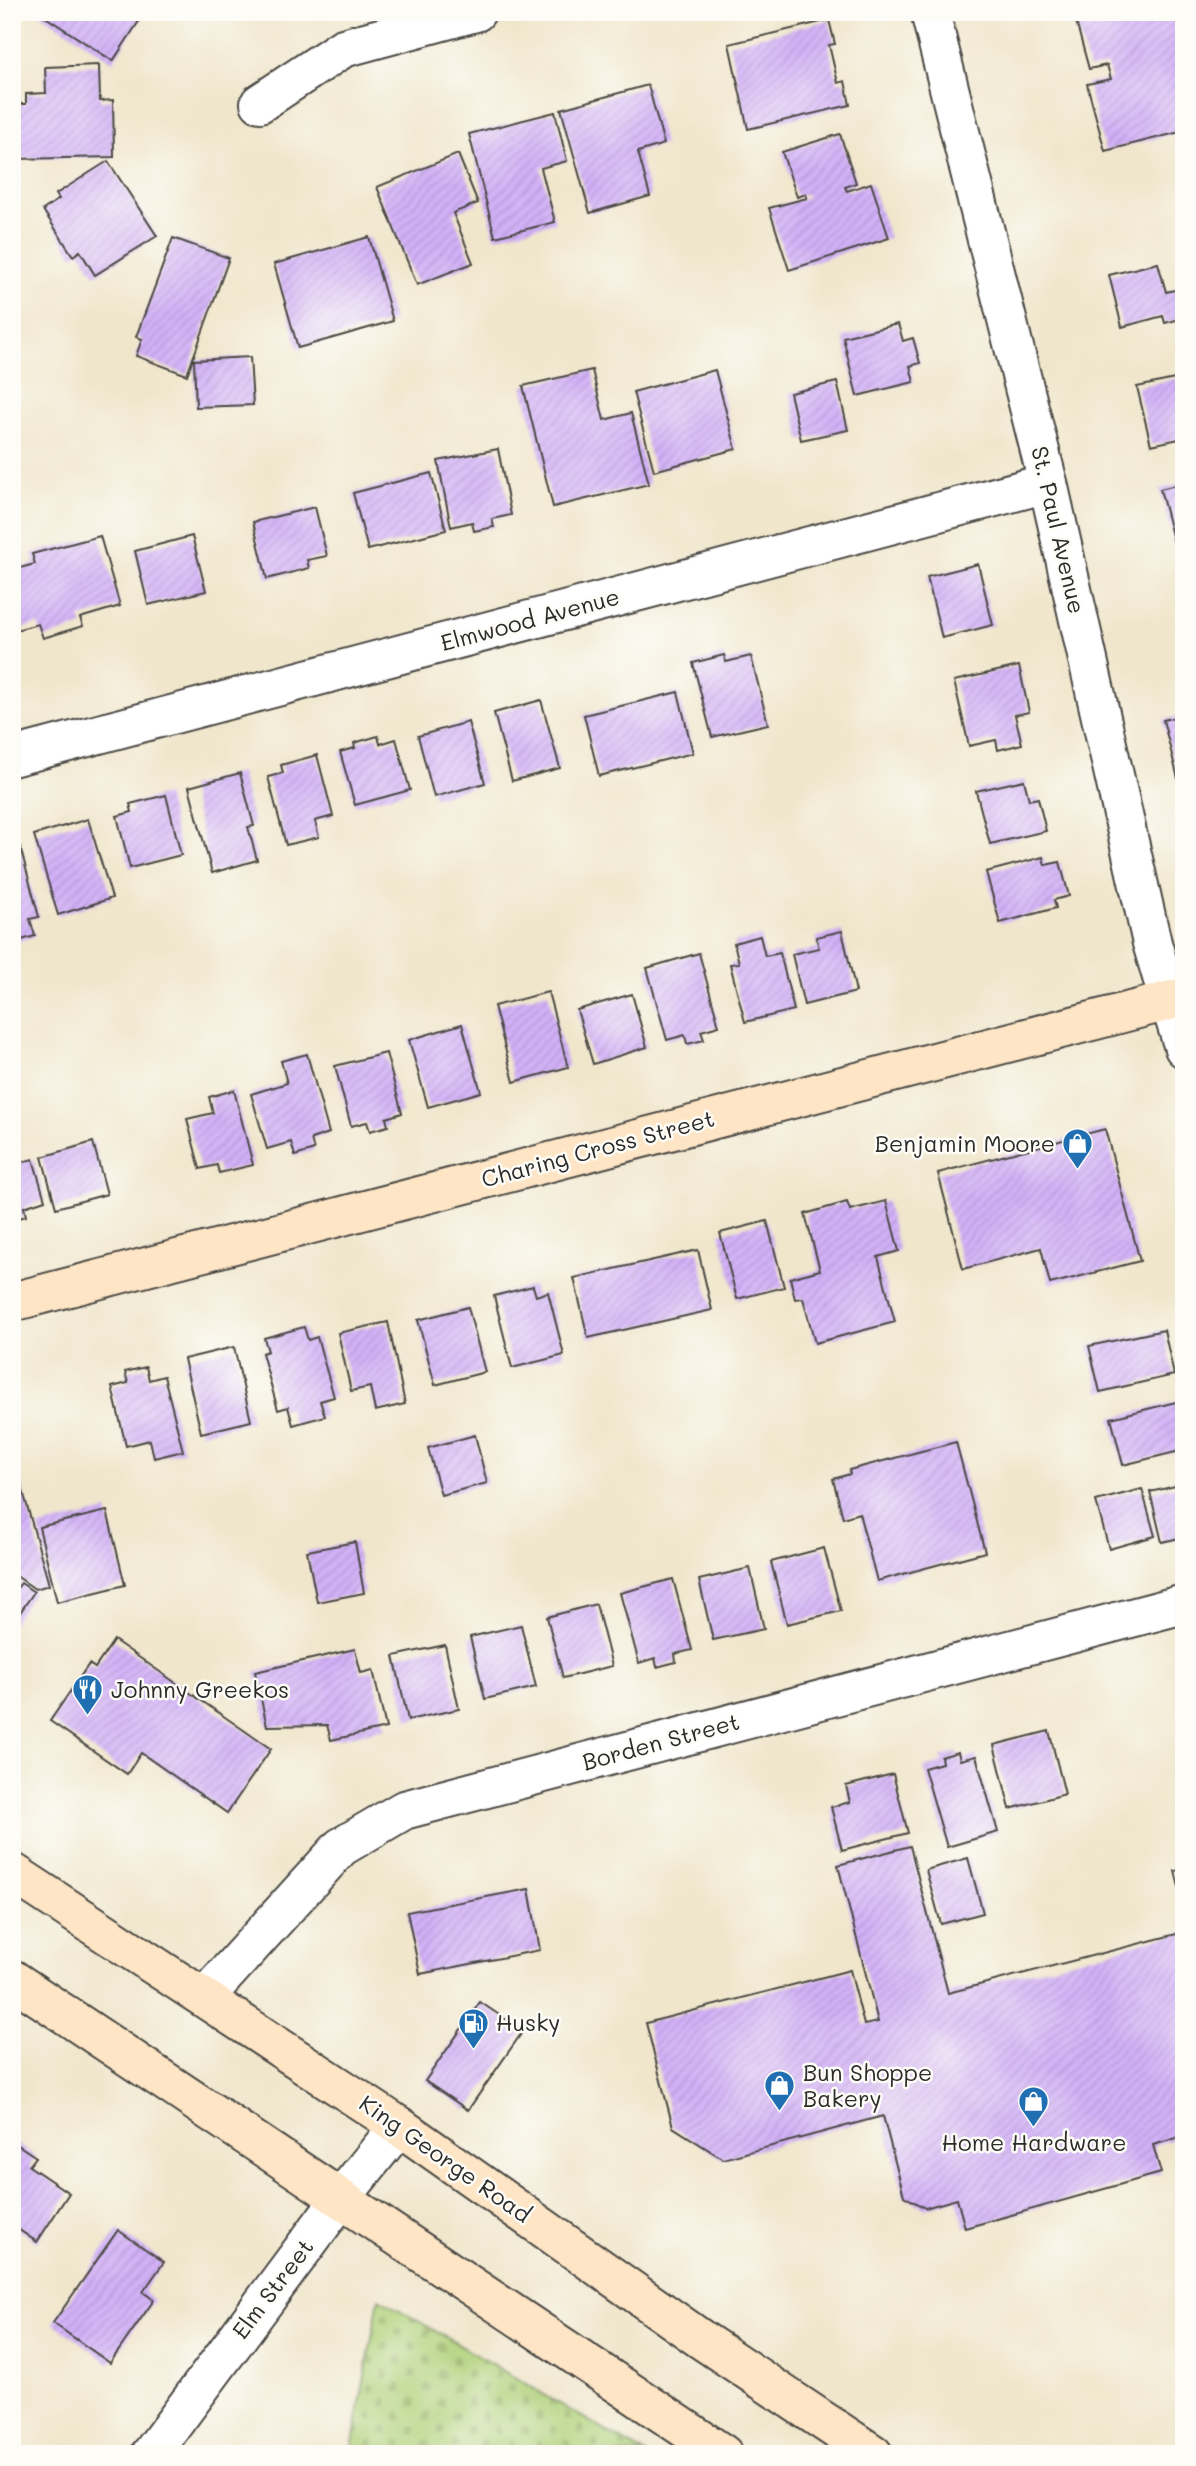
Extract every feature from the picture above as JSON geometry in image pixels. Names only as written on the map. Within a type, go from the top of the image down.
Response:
[{"type":"main road","name":"Charing Cross Street","points":[[12,1302],[1176,999]]},
{"type":"main road","name":"King George Road","points":[[12,1872],[399,2126],[702,2340],[873,2454]]},
{"type":"main road","points":[[12,1979],[723,2454]]},
{"type":"street","points":[[260,103],[343,48],[476,12]]},
{"type":"street","name":"St. Paul Avenue","points":[[930,12],[1048,484],[1152,943],[1176,999],[1184,1048]]},
{"type":"street","name":"Elmwood Avenue","points":[[12,757],[1048,484]]},
{"type":"street","name":"Borden Street","points":[[205,1997],[341,1847],[404,1810],[1184,1604]]},
{"type":"street","name":"Elm Street","points":[[151,2454],[341,2198],[399,2126]]},
{"type":"green space","points":[[379,2298],[645,2454],[351,2454]]},
{"type":"building","points":[[38,12],[145,12],[113,61]]},
{"type":"building","points":[[1096,12],[1184,12],[1184,131],[1105,151],[1087,84],[1111,79],[1107,65],[1089,69],[1075,18]]},
{"type":"building","points":[[829,20],[835,44],[829,45],[838,83],[845,81],[850,105],[748,129],[729,44]]},
{"type":"building","points":[[99,65],[100,101],[113,100],[114,157],[15,159],[14,104],[26,104],[26,94],[46,93],[45,67]]},
{"type":"building","points":[[648,85],[664,144],[638,152],[650,196],[590,213],[561,109]]},
{"type":"building","points":[[555,112],[567,161],[541,168],[555,222],[495,237],[469,134]]},
{"type":"building","points":[[840,134],[856,183],[845,187],[847,191],[871,183],[889,238],[789,270],[769,208],[807,198],[806,194],[797,197],[782,152]]},
{"type":"building","points":[[458,154],[478,203],[453,213],[473,263],[417,285],[377,187]]},
{"type":"building","points":[[108,161],[157,236],[95,275],[80,251],[73,256],[43,210],[59,199],[56,194]]},
{"type":"building","points":[[369,237],[393,321],[298,348],[274,264]]},
{"type":"building","points":[[173,238],[229,258],[187,375],[136,356],[142,339],[136,337]]},
{"type":"building","points":[[1158,263],[1166,292],[1184,288],[1184,318],[1165,323],[1163,316],[1122,327],[1109,275]]},
{"type":"building","points":[[898,324],[903,341],[913,338],[920,363],[910,366],[914,382],[857,396],[843,337]]},
{"type":"building","points":[[250,357],[253,405],[196,407],[194,360]]},
{"type":"building","points":[[592,370],[604,420],[631,413],[649,484],[553,507],[523,386]]},
{"type":"building","points":[[715,370],[736,449],[654,471],[633,392]]},
{"type":"building","points":[[1184,377],[1184,438],[1151,445],[1137,387]]},
{"type":"building","points":[[837,382],[848,430],[801,440],[790,393]]},
{"type":"building","points":[[498,449],[511,515],[492,519],[494,527],[474,531],[472,522],[451,527],[438,461]]},
{"type":"building","points":[[431,473],[446,530],[368,550],[353,493]]},
{"type":"building","points":[[1184,483],[1184,540],[1174,543],[1160,489]]},
{"type":"building","points":[[315,507],[327,556],[307,560],[309,568],[267,579],[253,522]]},
{"type":"building","points":[[100,536],[120,606],[80,618],[83,626],[43,638],[38,624],[12,631],[12,570],[35,564],[32,554]]},
{"type":"building","points":[[192,536],[206,591],[148,605],[135,551]]},
{"type":"building","points":[[978,564],[993,625],[942,638],[927,577]]},
{"type":"building","points":[[724,655],[726,662],[751,656],[768,724],[712,737],[693,663]]},
{"type":"building","points":[[1019,666],[1029,712],[1015,715],[1022,744],[998,750],[996,740],[969,746],[954,681]]},
{"type":"building","points":[[678,692],[693,753],[599,776],[584,715]]},
{"type":"building","points":[[541,700],[560,768],[512,781],[494,713]]},
{"type":"building","points":[[1184,715],[1184,798],[1183,798],[1163,720]]},
{"type":"building","points":[[468,722],[485,783],[434,797],[418,736]]},
{"type":"building","points":[[378,736],[380,744],[396,739],[410,790],[355,805],[340,752],[355,748],[354,743]]},
{"type":"building","points":[[317,755],[333,816],[315,821],[319,837],[286,845],[268,777],[283,773],[281,765]]},
{"type":"building","points":[[240,773],[254,826],[248,827],[257,860],[212,873],[189,787]]},
{"type":"building","points":[[1024,780],[1029,800],[1038,798],[1046,831],[990,844],[976,791]]},
{"type":"building","points":[[166,795],[181,855],[130,868],[117,816],[132,812],[130,804]]},
{"type":"building","points":[[88,819],[112,898],[58,915],[34,835]]},
{"type":"building","points":[[18,839],[39,917],[30,919],[35,936],[12,943],[12,840]]},
{"type":"building","points":[[1043,857],[1045,865],[1060,862],[1069,896],[1054,900],[1056,908],[1000,923],[986,872]]},
{"type":"building","points":[[842,931],[856,992],[804,1005],[792,954],[819,948],[816,937]]},
{"type":"building","points":[[760,936],[765,956],[780,953],[794,1010],[745,1022],[730,964],[739,963],[734,943]]},
{"type":"building","points":[[699,953],[719,1026],[701,1031],[704,1040],[687,1044],[685,1035],[667,1040],[647,968]]},
{"type":"building","points":[[548,992],[568,1067],[514,1082],[494,1006]]},
{"type":"building","points":[[632,994],[647,1047],[593,1064],[577,1010]]},
{"type":"building","points":[[462,1024],[481,1092],[428,1107],[409,1040]]},
{"type":"building","points":[[386,1053],[402,1113],[386,1118],[388,1126],[370,1131],[367,1122],[351,1126],[335,1066]]},
{"type":"building","points":[[307,1054],[329,1133],[311,1139],[314,1150],[295,1156],[291,1142],[267,1149],[251,1094],[287,1083],[281,1061]]},
{"type":"building","points":[[234,1090],[253,1165],[219,1173],[217,1165],[200,1169],[187,1119],[213,1113],[209,1097]]},
{"type":"building","points":[[1105,1129],[1140,1261],[1050,1284],[1041,1248],[963,1269],[938,1173]]},
{"type":"building","points":[[93,1142],[107,1194],[56,1208],[42,1157]]},
{"type":"building","points":[[33,1159],[45,1200],[24,1207],[26,1216],[12,1220],[12,1165]]},
{"type":"building","points":[[886,1201],[899,1251],[878,1257],[895,1322],[815,1343],[803,1298],[795,1299],[790,1278],[820,1270],[805,1214],[847,1202],[850,1210]]},
{"type":"building","points":[[767,1221],[784,1287],[737,1299],[720,1233]]},
{"type":"building","points":[[698,1250],[712,1310],[588,1338],[574,1278]]},
{"type":"building","points":[[533,1286],[536,1296],[548,1292],[564,1355],[512,1368],[494,1296]]},
{"type":"building","points":[[468,1307],[485,1372],[435,1385],[418,1320]]},
{"type":"building","points":[[388,1322],[405,1404],[375,1411],[370,1387],[351,1391],[338,1333]]},
{"type":"building","points":[[304,1327],[308,1340],[317,1337],[334,1397],[320,1401],[325,1416],[293,1425],[288,1407],[278,1410],[262,1353],[268,1351],[264,1338]]},
{"type":"building","points":[[1164,1330],[1174,1375],[1100,1392],[1089,1346]]},
{"type":"building","points":[[234,1347],[251,1421],[201,1433],[184,1359]]},
{"type":"building","points":[[146,1367],[149,1380],[164,1376],[183,1451],[154,1458],[150,1440],[126,1446],[112,1387],[128,1383],[125,1372]]},
{"type":"building","points":[[1184,1400],[1184,1450],[1123,1465],[1111,1418]]},
{"type":"building","points":[[475,1435],[487,1483],[441,1495],[428,1448]]},
{"type":"building","points":[[956,1442],[985,1552],[877,1581],[859,1513],[843,1518],[833,1479],[850,1474],[849,1470]]},
{"type":"building","points":[[12,1451],[49,1585],[35,1589],[12,1573]]},
{"type":"building","points":[[1184,1484],[1184,1537],[1162,1542],[1150,1492]]},
{"type":"building","points":[[1142,1489],[1155,1536],[1109,1549],[1096,1501]]},
{"type":"building","points":[[107,1511],[125,1585],[57,1602],[39,1527]]},
{"type":"building","points":[[355,1542],[364,1593],[317,1602],[307,1551]]},
{"type":"building","points":[[824,1548],[841,1611],[787,1624],[771,1562]]},
{"type":"building","points":[[750,1568],[764,1629],[713,1640],[699,1580]]},
{"type":"building","points":[[673,1579],[692,1650],[675,1654],[676,1662],[657,1667],[655,1658],[639,1663],[620,1593]]},
{"type":"building","points":[[12,1583],[18,1587],[21,1583],[34,1592],[12,1624]]},
{"type":"building","points":[[596,1604],[612,1666],[563,1678],[547,1617]]},
{"type":"building","points":[[521,1625],[536,1687],[485,1699],[470,1637]]},
{"type":"building","points":[[114,1640],[271,1749],[227,1813],[141,1753],[127,1774],[50,1721],[89,1664],[95,1668]]},
{"type":"building","points":[[445,1645],[459,1709],[408,1720],[394,1656]]},
{"type":"building","points":[[355,1649],[361,1673],[373,1670],[386,1728],[331,1740],[327,1725],[267,1726],[255,1672]]},
{"type":"building","points":[[1049,1731],[1065,1794],[1010,1809],[994,1745]]},
{"type":"building","points":[[958,1752],[960,1760],[976,1756],[998,1832],[947,1847],[924,1768],[942,1763],[941,1757]]},
{"type":"building","points":[[893,1774],[908,1833],[842,1850],[831,1807],[850,1802],[846,1786]]},
{"type":"building","points":[[910,1846],[948,1993],[1184,1932],[1184,2136],[1153,2145],[1161,2173],[965,2228],[957,2199],[925,2208],[904,2196],[883,2116],[723,2159],[673,2127],[646,2023],[850,1970],[864,2025],[878,2022],[838,1865]]},
{"type":"building","points":[[968,1858],[983,1913],[941,1924],[926,1870]]},
{"type":"building","points":[[1184,1869],[1184,1903],[1183,1903],[1175,1871]]},
{"type":"building","points":[[529,1889],[540,1950],[420,1974],[407,1912]]},
{"type":"building","points":[[480,2002],[523,2031],[468,2110],[425,2081]]},
{"type":"building","points":[[12,2141],[36,2157],[29,2166],[69,2193],[37,2242],[12,2225]]},
{"type":"building","points":[[118,2230],[164,2262],[143,2292],[154,2300],[110,2363],[53,2323]]},
{"type":"place","name":"Benjamin Moore","points":[[1078,1171]]},
{"type":"place","name":"Johnny Greekos","points":[[88,1717]]},
{"type":"place","name":"Husky","points":[[473,2050]]},
{"type":"place","name":"Bun Shoppe Bakery","points":[[780,2113]]},
{"type":"place","name":"Home Hardware","points":[[1034,2129]]}]
